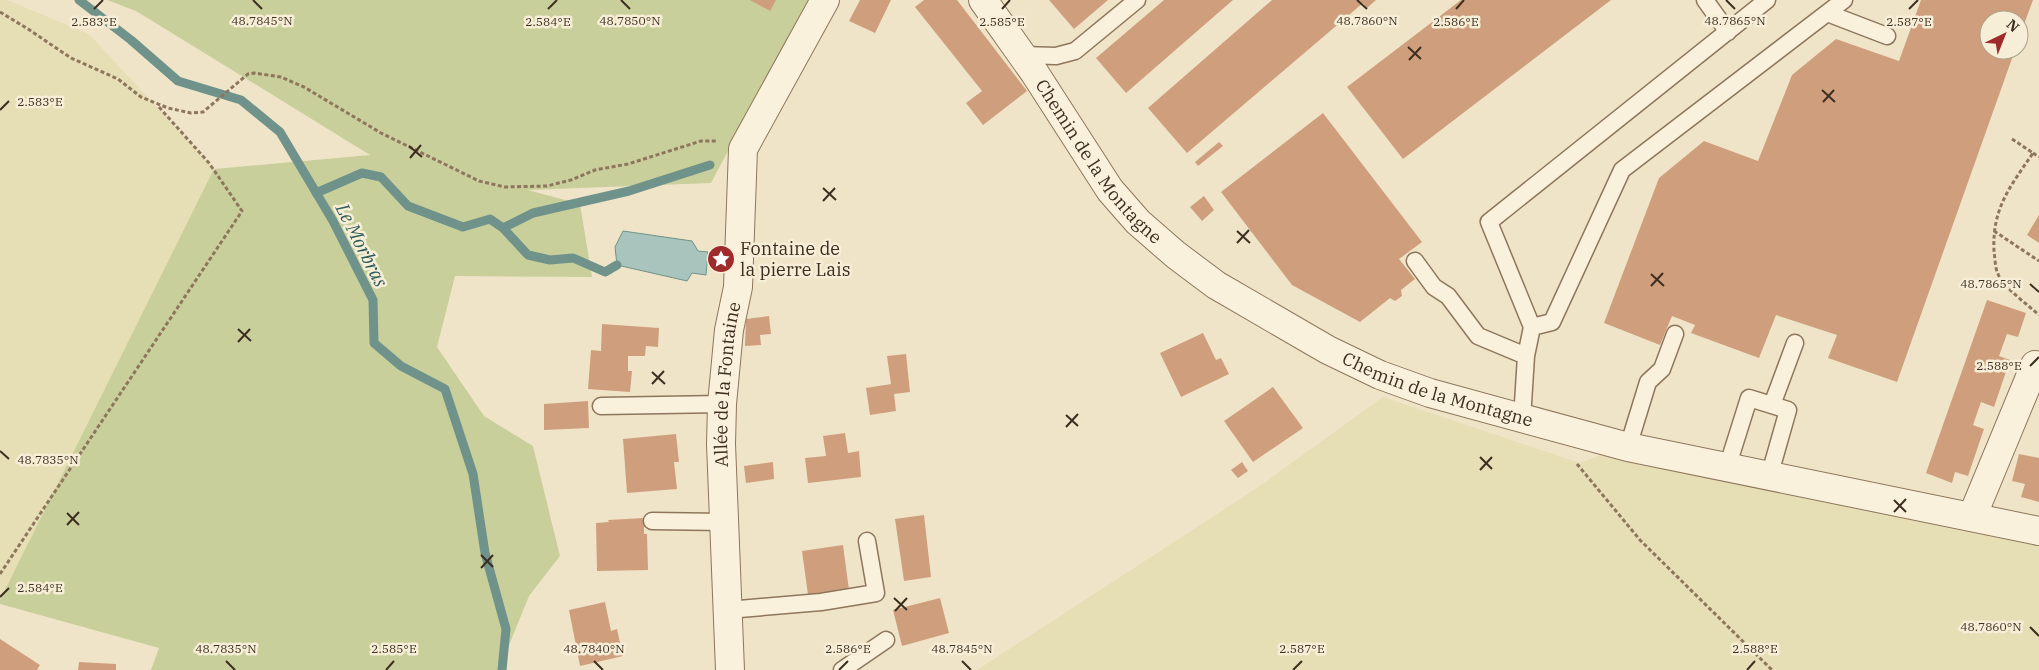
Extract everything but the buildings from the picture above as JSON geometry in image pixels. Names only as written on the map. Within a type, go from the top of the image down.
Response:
[{"type":"street","name":"Allée de la Fontaine","points":[[730,670],[722,404],[729,330],[738,287],[743,150],[825,0]]},
{"type":"street","name":"Chemin de la Montagne","points":[[983,0],[1110,190],[1138,222],[1176,255],[1216,285],[1328,350],[1380,375],[1430,394],[1628,447],[2039,530]]},
{"type":"street","points":[[1972,517],[2038,361]]},
{"type":"lane","points":[[1022,56],[1056,56],[1075,51],[1137,0]]},
{"type":"lane","points":[[1705,0],[1728,32]]},
{"type":"lane","points":[[1522,419],[1526,356],[1532,327],[1490,222],[1768,0]]},
{"type":"lane","points":[[1532,327],[1552,322],[1622,170],[1844,0]]},
{"type":"lane","points":[[1827,13],[1886,36]]},
{"type":"lane","points":[[1415,261],[1434,287],[1448,296],[1478,336],[1526,356]]},
{"type":"lane","points":[[1628,447],[1648,382],[1662,369],[1675,334]]},
{"type":"lane","points":[[1772,405],[1794,343]]},
{"type":"lane","points":[[1727,468],[1749,398],[1788,410],[1769,477]]},
{"type":"lane","points":[[602,406],[722,404]]},
{"type":"lane","points":[[652,520],[725,522]]},
{"type":"lane","points":[[728,610],[821,602],[876,593],[867,541]]},
{"type":"lane","points":[[842,670],[886,640]]},
{"type":"path","points":[[0,12],[71,58],[118,79],[141,97],[168,108],[191,113],[203,112],[248,74],[254,73],[281,78],[304,87],[388,137],[479,181],[506,187],[547,186],[571,180],[595,170],[628,164],[701,141],[724,141],[743,150]]},
{"type":"path","points":[[0,574],[242,211],[209,163],[156,103]]},
{"type":"path","points":[[2012,139],[2039,156]]},
{"type":"path","points":[[2033,153],[2000,205],[1993,230],[1998,274],[2017,296],[2039,314]]},
{"type":"path","points":[[1993,230],[2039,261]]},
{"type":"path","points":[[1575,461],[1640,540],[1772,670]]},
{"type":"shaded area","points":[[0,0],[7,0],[89,34],[214,169],[166,279],[0,601]]},
{"type":"shaded area","points":[[1383,397],[1580,463],[1603,454],[2039,535],[2039,670],[977,670],[1257,488]]},
{"type":"green space","points":[[107,0],[808,0],[711,183],[528,190],[580,204],[592,277],[455,276],[437,347],[484,416],[533,446],[560,556],[529,596],[499,670],[151,670],[159,648],[0,604],[0,600],[214,169],[370,155],[136,11]]},
{"type":"water","points":[[623,231],[692,241],[698,251],[708,252],[706,275],[692,273],[687,281],[617,265],[615,247]]},
{"type":"waterway","name":"Le Morbras","points":[[79,0],[131,40],[178,81],[241,100],[280,132],[333,221],[373,300],[374,343],[401,366],[445,389],[473,474],[485,553],[506,629],[502,670]]},
{"type":"waterway","points":[[503,228],[533,213],[629,191],[710,165]]},
{"type":"waterway","points":[[316,193],[362,173],[381,177],[408,206],[463,227],[490,219],[503,228],[528,255],[550,260],[573,258],[605,272],[617,265]]},
{"type":"place","name":"Fontaine de la pierre Lais","points":[[721,259]]}]
